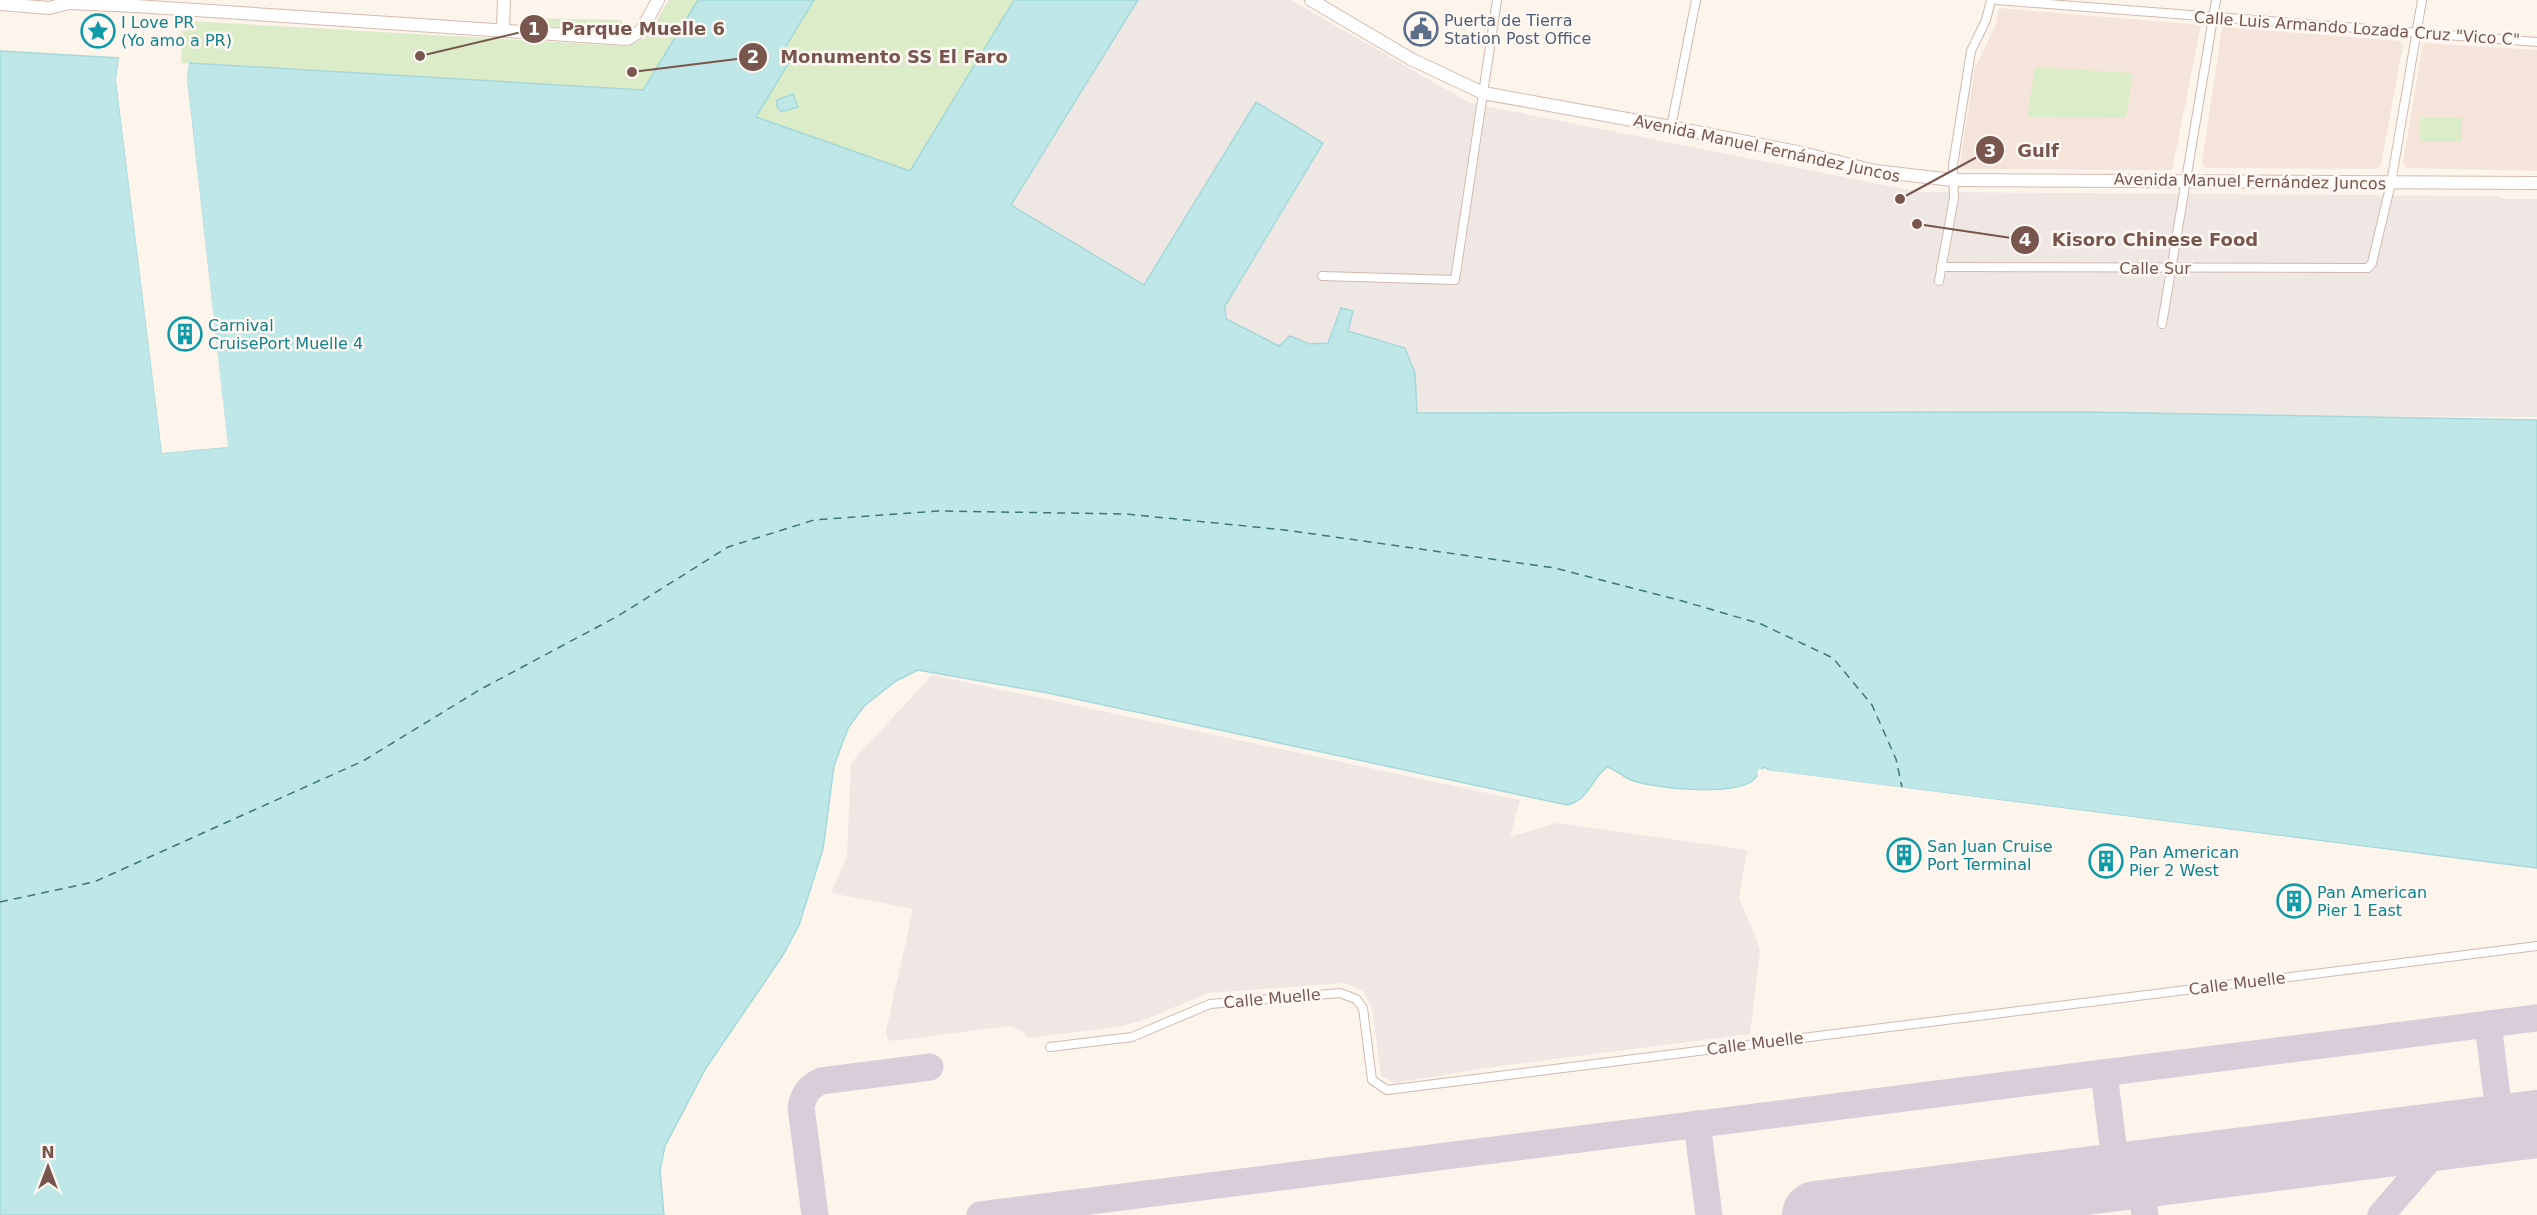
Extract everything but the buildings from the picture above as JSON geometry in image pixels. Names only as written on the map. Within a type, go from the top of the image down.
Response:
[{"type":"main road","points":[[502,28],[504,0]]},
{"type":"main road","points":[[7,3],[49,8],[65,2],[502,28],[518,33],[627,39],[641,31],[658,0]]},
{"type":"main road","name":"Avenida Manuel Fernández Juncos","points":[[1311,0],[1411,59],[1483,93],[1802,153],[1875,171],[1953,180],[2537,183]]},
{"type":"street","points":[[1322,276],[1455,280],[1497,0]]},
{"type":"street","points":[[1671,127],[1696,0]]},
{"type":"street","points":[[1939,281],[1954,198],[1953,180],[1971,51],[1986,20],[1991,0]]},
{"type":"street","name":"Calle Luis Armando Lozada Cruz \"Vico C\"","points":[[1997,0],[2537,42]]},
{"type":"street","points":[[2162,324],[2216,0]]},
{"type":"street","points":[[2391,183],[2422,0]]},
{"type":"street","name":"Calle Sur","points":[[1941,267],[2368,268],[2372,263],[2391,183]]},
{"type":"street","name":"Calle Muelle","points":[[1050,1047],[1132,1037],[1210,1004],[1340,993],[1356,999],[1363,1008],[1372,1080],[1387,1090],[2537,946]]},
{"type":"shaded area","points":[[1138,0],[1291,0],[1470,103],[1919,192],[2498,196],[2505,199],[2537,199],[2537,417],[1417,413],[1415,373],[1348,331],[1352,311],[1328,343],[1309,344],[1291,336],[1279,346],[1226,319],[1224,306],[1256,102],[1144,286],[1010,205]]},
{"type":"shaded area","points":[[1999,8],[2201,25],[2172,170],[1959,169],[1975,68],[1996,24]]},
{"type":"shaded area","points":[[2222,27],[2400,41],[2403,45],[2381,166],[2377,169],[2205,168],[2202,162]]},
{"type":"shaded area","points":[[2423,43],[2537,50],[2537,171],[2407,168],[2403,163]]},
{"type":"shaded area","points":[[932,675],[1520,800],[1510,837],[1557,823],[1747,850],[1739,899],[1756,937],[1760,952],[1750,1034],[1493,1067],[1394,1083],[1381,1076],[1372,1008],[1363,991],[1345,983],[1209,993],[1141,1021],[1117,1027],[1028,1038],[1022,1031],[1009,1026],[892,1041],[887,1038],[886,1031],[913,909],[831,893],[847,857],[851,763]]},
{"type":"green space","points":[[669,0],[698,0],[643,90],[181,63],[183,28],[190,21],[626,46],[644,39]]},
{"type":"green space","points":[[814,0],[1014,0],[911,171],[755,117],[792,57],[783,51]]},
{"type":"green space","points":[[527,18],[622,20],[625,33],[538,25],[526,28]]},
{"type":"green space","points":[[2035,67],[2133,73],[2126,118],[2027,117]]},
{"type":"green space","points":[[2420,118],[2462,118],[2462,142],[2420,142]]},
{"type":"water","points":[[698,0],[814,0],[783,51],[793,56],[756,117],[910,171],[1014,0],[1138,0],[1011,205],[1144,285],[1256,102],[1323,143],[1225,306],[1226,319],[1279,346],[1290,336],[1309,344],[1328,343],[1341,308],[1353,311],[1348,331],[1405,348],[1415,373],[1417,413],[2083,412],[2537,420],[2537,868],[1771,771],[1764,767],[1752,781],[1742,786],[1710,790],[1671,788],[1637,782],[1607,767],[1580,799],[1567,805],[1048,693],[918,670],[896,681],[864,706],[848,728],[834,766],[823,849],[799,925],[783,955],[706,1068],[665,1146],[660,1170],[664,1215],[0,1215],[0,51],[119,58],[116,80],[162,453],[227,447],[187,78],[189,63],[643,90]]},
{"type":"water","points":[[793,94],[798,107],[781,112],[777,107],[777,100]]},
{"type":"pier","points":[[119,58],[122,58],[119,80],[164,450],[225,444],[184,79],[186,63],[189,63],[187,78],[228,447],[162,453],[116,80]]},
{"type":"pier","points":[[1758,769],[2444,857],[1770,774],[1764,770],[1757,781]]},
{"type":"ferry route","points":[[0,902],[94,882],[363,761],[481,689],[618,616],[728,547],[814,520],[938,511],[1126,514],[1285,530],[1555,568],[1679,600],[1761,624],[1833,658],[1872,705],[1896,759],[1902,787]]},
{"type":"taxiway","points":[[980,1215],[2537,1018]]},
{"type":"taxiway","points":[[2488,1024],[2501,1128]]},
{"type":"taxiway","points":[[815,1215],[801,1107],[808,1091],[821,1081],[930,1067]]},
{"type":"taxiway","points":[[2104,1073],[2117,1177]]},
{"type":"taxiway","points":[[1697,1124],[1709,1215]]},
{"type":"taxiway","points":[[2381,1215],[2450,1135]]},
{"type":"taxiway","points":[[2139,1174],[2145,1215]]},
{"type":"runway","points":[[1816,1215],[2537,1124]]},
{"type":"place","name":"Puerta de Tierra Station Post Office","points":[[1421,29]]},
{"type":"place","name":"I Love PR (Yo amo a PR)","points":[[98,31]]},
{"type":"place","name":"Parque Muelle 6","points":[[420,56]]},
{"type":"place","name":"Monumento SS El Faro","points":[[632,72]]},
{"type":"place","name":"Gulf","points":[[1900,199]]},
{"type":"place","name":"Kisoro Chinese Food","points":[[1917,224]]},
{"type":"place","name":"Carnival CruisePort Muelle 4","points":[[185,334]]},
{"type":"place","name":"San Juan Cruise Port Terminal","points":[[1904,855]]},
{"type":"place","name":"Pan American Pier 2 West","points":[[2106,861]]},
{"type":"place","name":"Pan American Pier 1 East","points":[[2294,901]]}]
